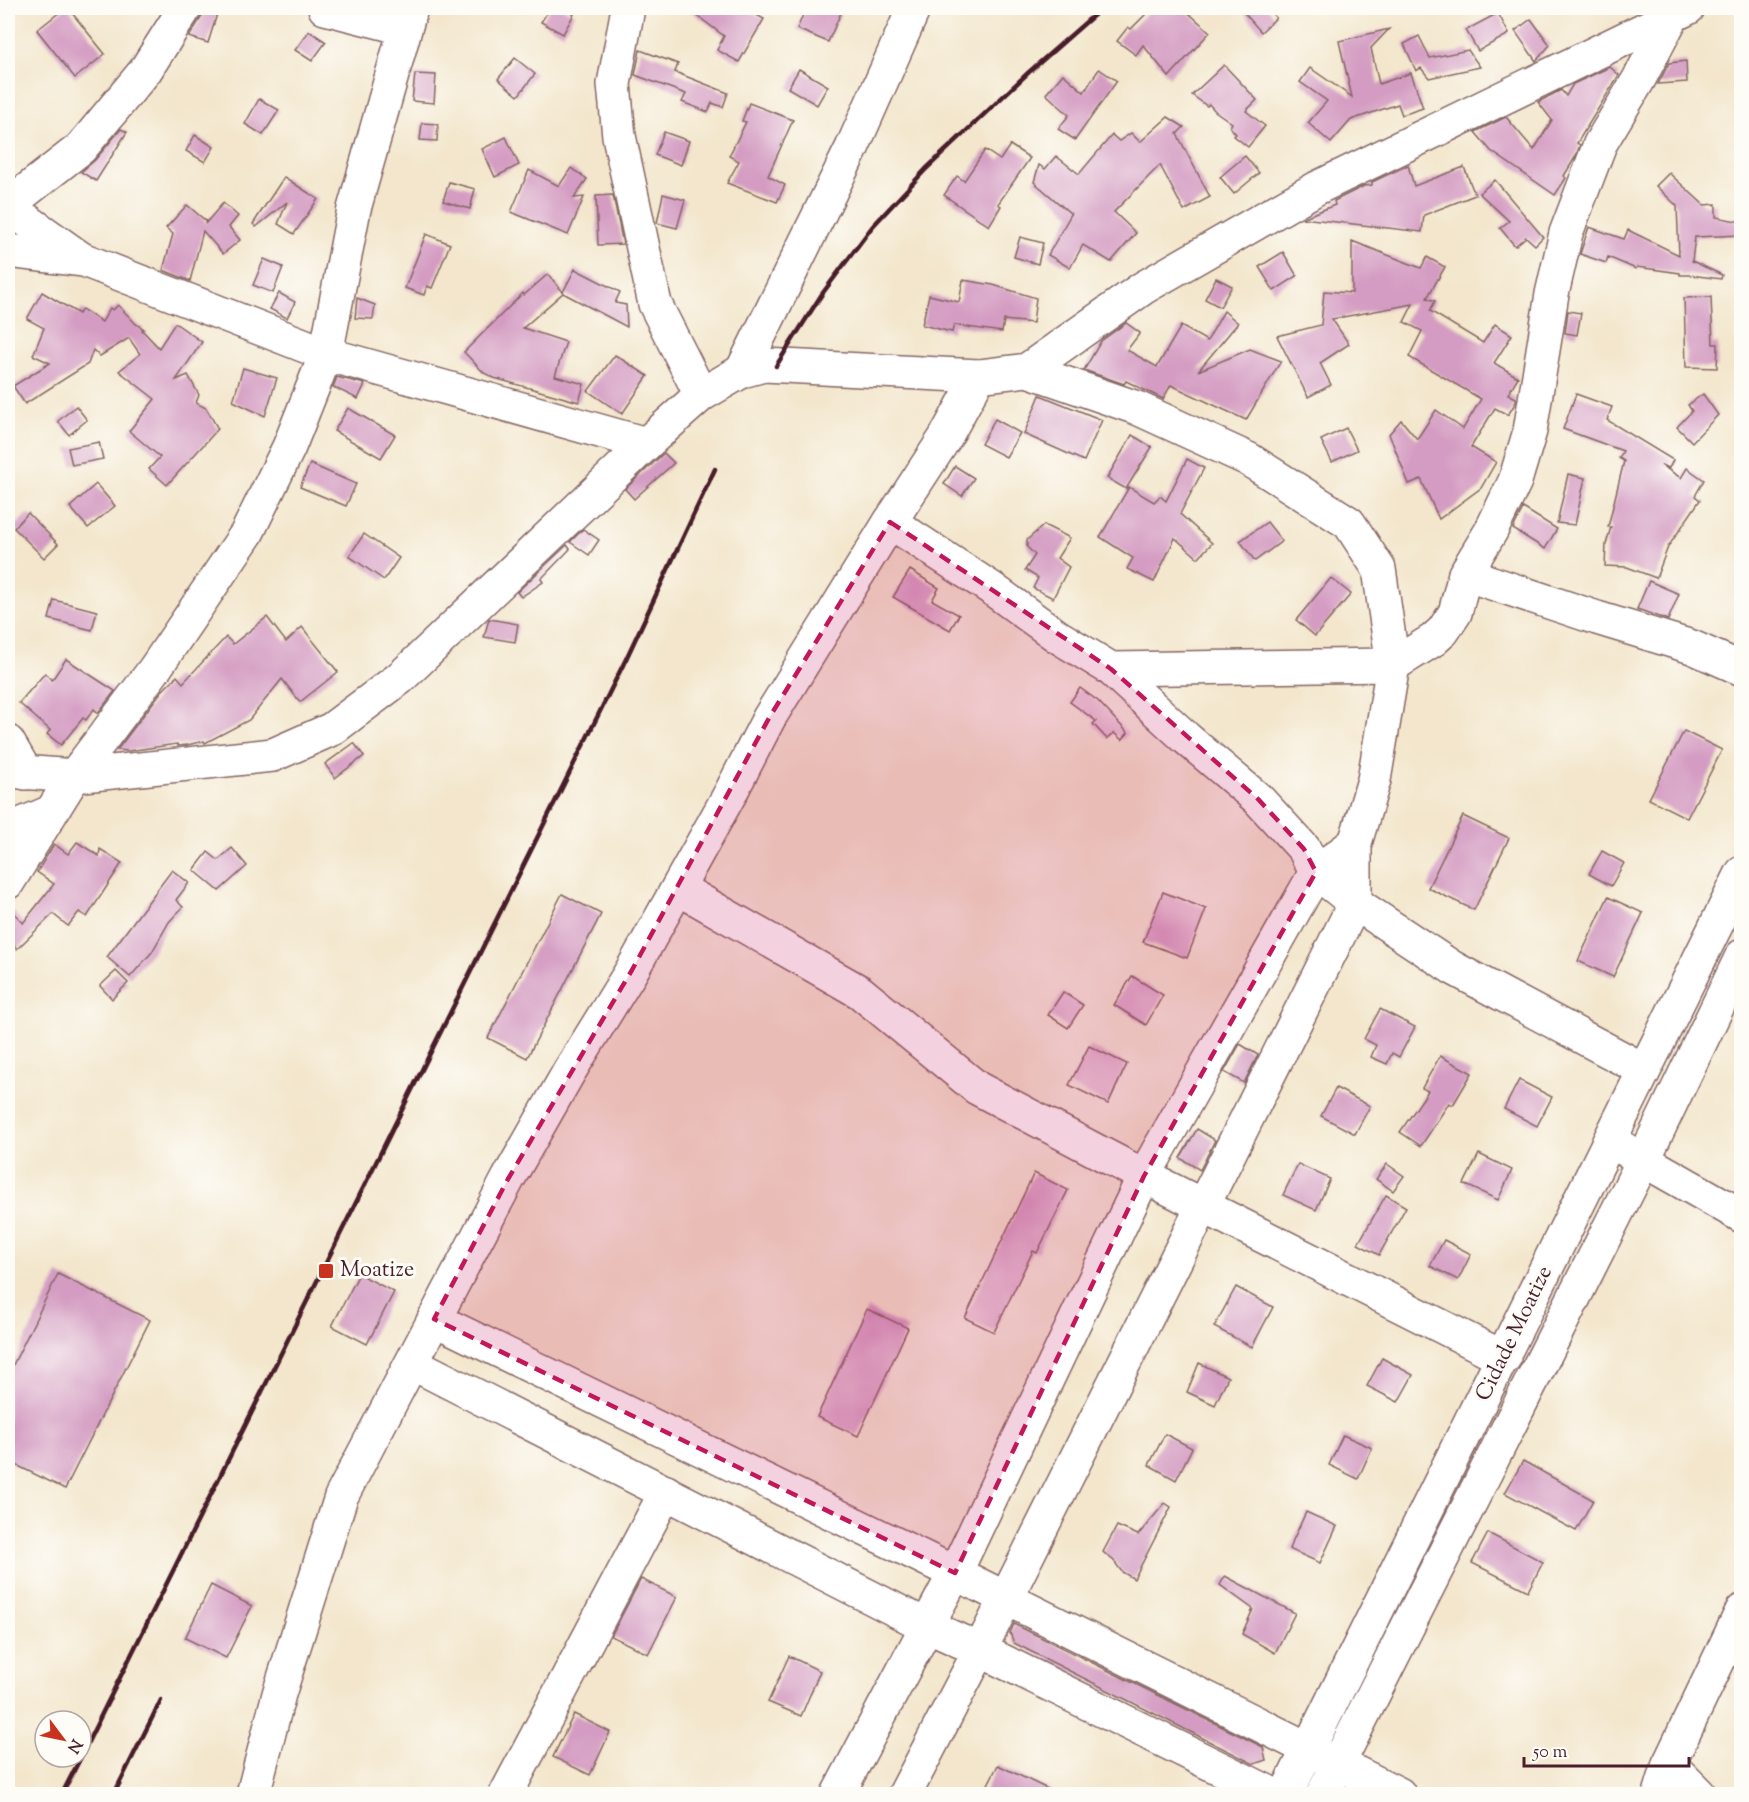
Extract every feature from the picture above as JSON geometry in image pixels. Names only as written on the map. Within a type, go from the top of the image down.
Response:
[{"type":"main road","points":[[185,8],[145,71],[81,148],[8,206],[84,260],[326,354],[646,444]]},
{"type":"main road","points":[[8,882],[74,776],[154,670],[247,533],[289,447],[326,354],[354,209],[408,18],[325,8]]},
{"type":"main road","points":[[628,8],[614,84],[619,136],[655,304],[701,395]]},
{"type":"main road","points":[[742,371],[852,148],[914,8]]},
{"type":"main road","points":[[1027,370],[1143,288],[1317,188],[1680,9]]},
{"type":"main road","points":[[1111,669],[1393,665],[1433,640],[1443,631],[1455,613],[1465,574],[1491,531],[1518,471],[1530,431],[1552,294],[1566,233],[1600,144],[1680,9]]},
{"type":"main road","points":[[8,251],[84,260]]},
{"type":"main road","points":[[8,742],[16,772],[74,776],[273,755],[332,729],[400,678],[646,444],[701,395],[742,371],[764,365],[979,376],[1027,370],[1137,408],[1248,459],[1349,523],[1379,569],[1393,665],[1374,780],[1355,843],[1355,903],[1006,1599],[905,1794]]},
{"type":"main road","points":[[253,1794],[279,1694],[340,1497],[508,1179],[569,1072],[632,970],[730,795],[769,718],[890,522],[945,438],[979,376]]},
{"type":"main road","points":[[890,522],[991,588],[1057,636],[1111,669],[1186,738],[1258,799],[1304,849],[1316,872],[1355,903],[1453,968],[1644,1070]]},
{"type":"main road","points":[[1465,574],[1692,647],[1742,669]]},
{"type":"main road","points":[[8,830],[51,812]]},
{"type":"main road","points":[[838,1794],[955,1573],[1144,1176],[1316,872],[1355,843]]},
{"type":"main road","name":"Cidade Moatize","points":[[1286,1794],[1504,1358],[1742,873]]},
{"type":"main road","points":[[678,888],[860,992],[977,1088],[1144,1176],[1504,1358]]},
{"type":"main road","name":"Cidade Moatize","points":[[1323,1794],[1644,1159],[1742,956]]},
{"type":"main road","points":[[1610,1141],[1742,1216]]},
{"type":"main road","points":[[434,1319],[955,1573],[1399,1794]]},
{"type":"main road","points":[[412,1363],[927,1626],[1272,1794]]},
{"type":"main road","points":[[506,1794],[666,1492]]},
{"type":"main road","points":[[1660,1794],[1669,1764],[1742,1611]]},
{"type":"main road","points":[[1669,1764],[1699,1794]]},
{"type":"highlighted area","points":[[890,522],[1111,669],[1258,799],[1304,849],[1316,872],[1144,1176],[955,1573],[434,1319],[508,1179],[632,970],[769,718]]},
{"type":"building","points":[[68,8],[105,54],[75,78],[37,30]]},
{"type":"building","points":[[550,8],[563,8],[574,14],[563,34],[541,22]]},
{"type":"building","points":[[687,8],[744,8],[764,19],[739,62],[717,50],[724,36]]},
{"type":"building","points":[[806,8],[843,8],[828,42],[797,29]]},
{"type":"building","points":[[1152,8],[1183,8],[1210,32],[1169,77],[1143,45],[1136,55],[1117,41],[1128,27],[1131,29]]},
{"type":"building","points":[[1240,8],[1267,8],[1276,18],[1261,32]]},
{"type":"building","points":[[204,10],[217,14],[208,43],[189,37]]},
{"type":"building","points":[[1498,13],[1509,34],[1478,51],[1466,30]]},
{"type":"building","points":[[1531,19],[1550,45],[1536,61],[1515,31]]},
{"type":"building","points":[[1389,29],[1371,48],[1379,84],[1411,73],[1423,108],[1402,115],[1398,104],[1351,120],[1331,143],[1308,123],[1327,101],[1300,82],[1310,68],[1352,97],[1339,41]]},
{"type":"building","points":[[309,31],[326,42],[312,61],[295,50]]},
{"type":"building","points":[[1419,36],[1430,58],[1468,50],[1480,67],[1429,78],[1421,68],[1416,71],[1404,44]]},
{"type":"building","points":[[640,50],[678,64],[675,72],[728,93],[723,107],[712,103],[708,112],[682,102],[686,94],[635,75]]},
{"type":"building","points":[[515,58],[535,74],[518,96],[498,79]]},
{"type":"building","points":[[1686,61],[1687,82],[1658,84],[1669,63]]},
{"type":"building","points":[[1224,65],[1257,100],[1246,111],[1265,126],[1248,147],[1234,136],[1236,134],[1230,127],[1232,123],[1209,104],[1207,106],[1192,95]]},
{"type":"building","points":[[1610,67],[1619,75],[1577,143],[1580,145],[1576,156],[1555,195],[1491,151],[1475,132],[1506,117],[1534,150],[1552,120],[1538,102],[1561,90],[1566,96],[1573,84]]},
{"type":"building","points":[[799,69],[828,86],[817,105],[788,88]]},
{"type":"building","points":[[1099,69],[1117,81],[1075,140],[1058,129],[1069,115],[1046,94],[1063,74],[1084,92]]},
{"type":"building","points":[[415,74],[436,75],[434,103],[412,101]]},
{"type":"building","points":[[259,99],[279,110],[263,135],[245,124]]},
{"type":"building","points":[[749,103],[793,120],[768,176],[785,185],[777,202],[727,183],[739,161],[729,156],[746,122],[742,121]]},
{"type":"building","points":[[1168,117],[1184,127],[1177,134],[1210,197],[1184,211],[1160,165],[1114,212],[1136,233],[1111,262],[1083,245],[1070,268],[1048,255],[1071,214],[1034,182],[1039,165],[1045,169],[1056,156],[1079,174],[1112,135],[1119,141],[1131,133],[1140,142]]},
{"type":"building","points":[[422,123],[438,124],[437,141],[420,140]]},
{"type":"building","points":[[121,129],[127,132],[96,181],[81,172],[95,160]]},
{"type":"building","points":[[664,132],[689,141],[681,165],[655,155]]},
{"type":"building","points":[[195,135],[214,147],[205,162],[186,151]]},
{"type":"building","points":[[506,137],[519,165],[495,177],[482,149]]},
{"type":"building","points":[[1010,145],[1030,158],[998,204],[1001,206],[989,226],[944,195],[957,176],[964,181],[985,150],[1000,160]]},
{"type":"building","points":[[1245,156],[1259,173],[1234,194],[1220,177]]},
{"type":"building","points":[[1408,165],[1414,186],[1464,167],[1475,195],[1424,215],[1422,232],[1302,218],[1335,205],[1334,201],[1364,186],[1372,185],[1372,182]]},
{"type":"building","points":[[571,168],[587,179],[574,198],[584,197],[568,235],[511,212],[529,170],[559,186]]},
{"type":"building","points":[[1669,173],[1704,205],[1716,204],[1716,217],[1742,222],[1742,235],[1695,237],[1692,261],[1722,275],[1721,279],[1680,275],[1680,273],[1637,267],[1636,269],[1608,257],[1606,263],[1580,254],[1589,227],[1624,239],[1628,230],[1679,255],[1677,206],[1656,186]]},
{"type":"building","points":[[284,177],[318,199],[294,234],[278,224],[287,202],[256,227],[253,224]]},
{"type":"building","points":[[1495,180],[1543,237],[1535,245],[1526,237],[1515,246],[1500,228],[1509,221],[1479,193]]},
{"type":"building","points":[[449,182],[475,189],[470,209],[443,201]]},
{"type":"building","points":[[663,194],[685,200],[677,228],[657,223]]},
{"type":"building","points":[[613,195],[623,244],[598,245],[596,196]]},
{"type":"building","points":[[223,203],[238,216],[229,227],[240,240],[223,254],[203,231],[190,281],[163,270],[173,234],[166,228],[187,205],[206,221],[205,224]]},
{"type":"building","points":[[426,234],[450,244],[432,288],[427,286],[424,295],[405,288]]},
{"type":"building","points":[[1020,237],[1043,243],[1038,264],[1014,257]]},
{"type":"building","points":[[1352,241],[1421,268],[1427,257],[1445,267],[1427,298],[1435,301],[1430,311],[1483,343],[1495,324],[1512,335],[1494,363],[1518,377],[1508,394],[1516,398],[1516,402],[1508,415],[1495,408],[1471,447],[1496,462],[1481,488],[1439,519],[1421,479],[1409,484],[1389,434],[1401,420],[1417,439],[1436,410],[1463,429],[1481,399],[1409,357],[1422,331],[1404,322],[1413,304],[1332,319],[1349,344],[1320,363],[1331,385],[1308,397],[1277,336],[1321,325],[1324,291],[1352,293]]},
{"type":"building","points":[[1283,252],[1297,276],[1274,291],[1259,267]]},
{"type":"building","points":[[264,259],[283,267],[273,293],[253,285]]},
{"type":"building","points":[[575,269],[620,292],[615,303],[626,305],[627,327],[563,293],[523,328],[566,342],[555,376],[584,384],[579,402],[494,378],[484,373],[464,352],[523,293],[524,295],[548,274],[563,292]]},
{"type":"building","points":[[1216,278],[1232,286],[1220,307],[1205,299]]},
{"type":"building","points":[[963,280],[993,285],[1036,298],[1033,323],[1004,320],[1002,332],[954,325],[952,332],[922,325],[929,295],[959,302]]},
{"type":"building","points":[[42,292],[79,314],[82,309],[102,322],[110,308],[113,310],[118,305],[144,329],[142,330],[159,348],[175,323],[202,342],[176,380],[188,375],[199,395],[196,403],[206,408],[218,429],[167,485],[149,469],[160,457],[129,431],[155,399],[119,371],[140,354],[129,338],[100,356],[93,350],[88,364],[25,404],[13,386],[50,363],[33,355],[44,328],[27,319]]},
{"type":"building","points":[[279,293],[295,302],[287,318],[270,309]]},
{"type":"building","points":[[1711,297],[1713,344],[1718,344],[1717,368],[1686,367],[1684,298]]},
{"type":"building","points":[[357,298],[375,305],[373,319],[355,318]]},
{"type":"building","points":[[1224,311],[1238,323],[1198,371],[1250,349],[1281,361],[1246,420],[1171,385],[1163,399],[1126,381],[1124,384],[1084,370],[1101,341],[1126,323],[1140,333],[1127,350],[1157,367],[1181,326],[1207,341]]},
{"type":"building","points":[[1568,311],[1581,313],[1577,335],[1565,333]]},
{"type":"building","points":[[615,355],[648,376],[622,414],[588,391]]},
{"type":"building","points":[[243,368],[277,378],[265,416],[233,401]]},
{"type":"building","points":[[337,377],[365,384],[358,399],[333,387]]},
{"type":"building","points":[[1576,394],[1612,407],[1607,420],[1673,460],[1669,468],[1661,465],[1681,478],[1687,468],[1704,480],[1695,496],[1700,500],[1668,547],[1656,578],[1627,567],[1605,566],[1606,544],[1611,527],[1608,527],[1624,461],[1619,458],[1623,451],[1563,429]]},
{"type":"building","points":[[1703,394],[1718,415],[1692,442],[1677,427],[1692,411],[1688,405]]},
{"type":"building","points":[[1040,395],[1102,420],[1084,461],[1024,434]]},
{"type":"building","points":[[76,406],[87,420],[69,435],[58,421]]},
{"type":"building","points":[[348,408],[395,435],[381,458],[334,431]]},
{"type":"building","points":[[995,419],[1020,433],[1006,457],[981,444]]},
{"type":"building","points":[[1346,428],[1357,450],[1332,462],[1321,440]]},
{"type":"building","points":[[1132,435],[1152,447],[1126,489],[1107,478]]},
{"type":"building","points":[[99,442],[103,459],[72,465],[68,448]]},
{"type":"building","points":[[664,453],[674,463],[634,499],[625,489]]},
{"type":"building","points":[[1187,459],[1204,468],[1180,514],[1212,543],[1198,558],[1175,538],[1154,582],[1127,569],[1133,558],[1100,537],[1129,487],[1154,502],[1160,496],[1166,501]]},
{"type":"building","points":[[310,464],[356,484],[346,506],[300,487]]},
{"type":"building","points":[[955,466],[974,478],[962,496],[944,484]]},
{"type":"building","points":[[1568,474],[1585,478],[1575,525],[1557,523]]},
{"type":"building","points":[[96,484],[115,506],[88,528],[70,507]]},
{"type":"building","points":[[1523,508],[1557,529],[1545,549],[1513,529]]},
{"type":"building","points":[[28,513],[58,544],[44,558],[14,528]]},
{"type":"building","points":[[1267,522],[1282,541],[1255,561],[1240,541]]},
{"type":"building","points":[[1044,525],[1070,538],[1057,558],[1069,567],[1053,598],[1033,588],[1038,578],[1025,570],[1035,555],[1027,547],[1027,540]]},
{"type":"building","points":[[583,529],[599,540],[589,555],[570,542]]},
{"type":"building","points":[[364,534],[399,558],[384,580],[349,556]]},
{"type":"building","points":[[567,545],[570,549],[541,579],[543,582],[521,597],[517,592]]},
{"type":"building","points":[[910,570],[939,588],[932,600],[959,615],[950,630],[893,597]]},
{"type":"building","points":[[1331,578],[1351,594],[1315,636],[1296,620]]},
{"type":"building","points":[[1649,581],[1679,594],[1668,620],[1637,609]]},
{"type":"building","points":[[54,600],[97,611],[92,630],[49,619]]},
{"type":"building","points":[[267,617],[286,642],[302,627],[338,672],[300,702],[282,679],[249,720],[205,743],[204,741],[178,746],[177,744],[128,751],[117,750],[161,692],[177,676],[183,683],[226,637],[233,644]]},
{"type":"building","points":[[489,619],[518,624],[515,642],[484,637]]},
{"type":"building","points":[[66,659],[115,691],[98,713],[94,709],[86,720],[83,718],[61,745],[47,734],[50,730],[19,703],[45,673],[52,680]]},
{"type":"building","points":[[1080,688],[1098,701],[1128,733],[1122,740],[1114,733],[1107,739],[1093,724],[1096,721],[1070,702]]},
{"type":"building","points":[[1684,731],[1722,750],[1687,818],[1649,799]]},
{"type":"building","points":[[354,743],[364,756],[335,778],[325,764]]},
{"type":"building","points":[[1463,816],[1509,838],[1474,910],[1428,888]]},
{"type":"building","points":[[77,842],[99,856],[100,849],[122,863],[87,917],[79,912],[68,926],[53,914],[17,949],[8,938],[8,906],[23,923],[54,884],[37,872],[54,844],[68,854]]},
{"type":"building","points":[[232,848],[247,866],[219,891],[194,870],[208,852],[218,860]]},
{"type":"building","points":[[1602,851],[1624,863],[1611,886],[1589,874]]},
{"type":"building","points":[[172,870],[189,883],[176,900],[183,907],[169,922],[152,952],[130,977],[107,957]]},
{"type":"building","points":[[1163,892],[1206,909],[1187,958],[1143,942]]},
{"type":"building","points":[[562,894],[601,914],[527,1058],[488,1038]]},
{"type":"building","points":[[1608,897],[1643,913],[1613,977],[1578,961]]},
{"type":"building","points":[[116,971],[128,983],[112,999],[100,986]]},
{"type":"building","points":[[1132,976],[1163,995],[1146,1025],[1114,1005]]},
{"type":"building","points":[[1063,992],[1083,1005],[1068,1028],[1048,1015]]},
{"type":"building","points":[[1380,1009],[1415,1027],[1399,1057],[1392,1053],[1387,1064],[1371,1057],[1376,1045],[1364,1039]]},
{"type":"building","points":[[1240,1044],[1258,1055],[1244,1083],[1224,1072]]},
{"type":"building","points":[[1089,1046],[1127,1064],[1108,1104],[1069,1085]]},
{"type":"building","points":[[1440,1056],[1472,1073],[1453,1105],[1449,1103],[1421,1146],[1400,1132],[1428,1091],[1422,1088]]},
{"type":"building","points":[[1519,1080],[1552,1097],[1537,1126],[1504,1109]]},
{"type":"building","points":[[1336,1088],[1370,1106],[1355,1134],[1321,1116]]},
{"type":"building","points":[[1197,1129],[1215,1140],[1200,1170],[1180,1158]]},
{"type":"building","points":[[1479,1154],[1512,1170],[1498,1200],[1464,1184]]},
{"type":"building","points":[[1298,1164],[1330,1179],[1316,1210],[1283,1195]]},
{"type":"building","points":[[1387,1164],[1404,1176],[1393,1191],[1376,1179]]},
{"type":"building","points":[[1034,1173],[1068,1190],[1037,1253],[1033,1251],[994,1332],[965,1318]]},
{"type":"building","points":[[1386,1195],[1406,1207],[1379,1255],[1358,1244]]},
{"type":"building","points":[[1444,1240],[1471,1254],[1458,1280],[1430,1266]]},
{"type":"building","points":[[58,1274],[150,1320],[65,1489],[8,1461],[8,1375]]},
{"type":"building","points":[[359,1274],[394,1292],[367,1344],[332,1326]]},
{"type":"building","points":[[1236,1287],[1273,1307],[1252,1347],[1214,1327]]},
{"type":"building","points":[[867,1309],[908,1328],[858,1436],[817,1417]]},
{"type":"building","points":[[1382,1358],[1413,1375],[1398,1402],[1367,1386]]},
{"type":"building","points":[[1199,1363],[1228,1377],[1215,1405],[1187,1392]]},
{"type":"building","points":[[1165,1434],[1192,1448],[1176,1480],[1149,1465]]},
{"type":"building","points":[[1343,1435],[1372,1448],[1358,1479],[1329,1465]]},
{"type":"building","points":[[1523,1461],[1593,1500],[1576,1531],[1505,1493]]},
{"type":"building","points":[[1165,1503],[1171,1507],[1134,1579],[1122,1572],[1103,1552],[1117,1526],[1138,1535]]},
{"type":"building","points":[[1306,1512],[1337,1526],[1320,1563],[1289,1549]]},
{"type":"building","points":[[1488,1533],[1543,1562],[1528,1591],[1472,1563]]},
{"type":"building","points":[[1225,1576],[1295,1613],[1275,1653],[1242,1634],[1253,1609],[1220,1585]]},
{"type":"building","points":[[641,1579],[677,1597],[648,1654],[611,1636]]},
{"type":"building","points":[[211,1585],[252,1606],[226,1658],[185,1638]]},
{"type":"building","points":[[1014,1624],[1263,1747],[1266,1760],[1254,1764],[1014,1643],[1010,1633]]},
{"type":"building","points":[[789,1656],[820,1671],[801,1716],[768,1702]]},
{"type":"building","points":[[574,1714],[610,1732],[590,1775],[553,1757]]},
{"type":"building","points":[[998,1765],[1058,1794],[983,1794]]},
{"type":"railway","points":[[776,366],[822,294],[872,227],[926,169],[1029,72],[1102,8]]},
{"type":"railway","points":[[93,1732],[626,659],[715,469]]},
{"type":"railway","points":[[114,1794],[161,1700]]},
{"type":"railway","points":[[62,1794],[75,1769]]},
{"type":"place","name":"Moatize","points":[[326,1271]]}]
